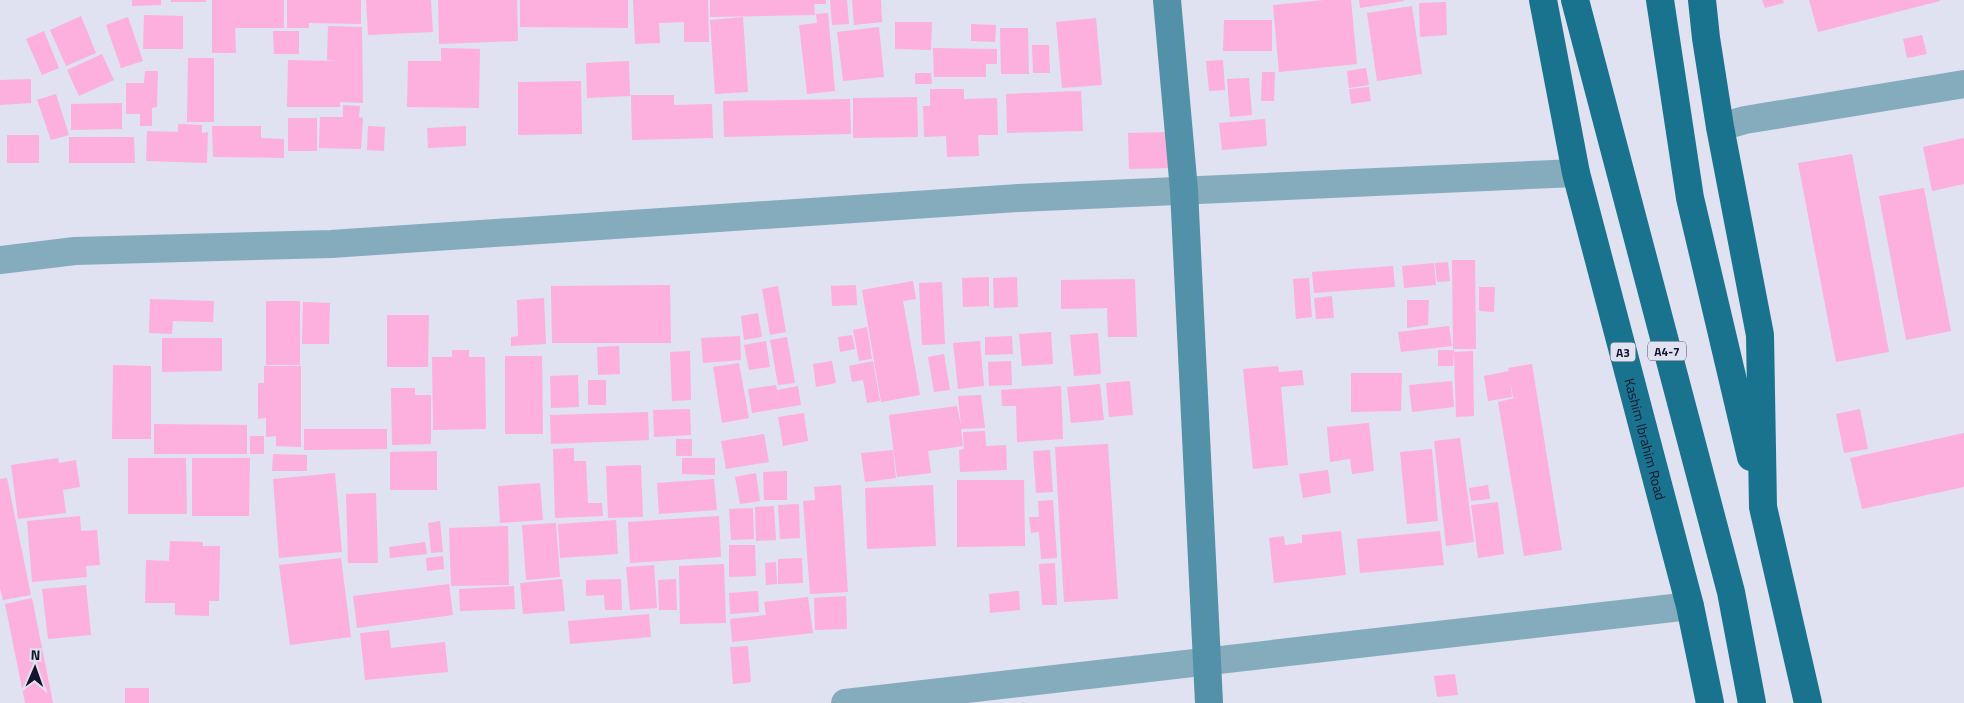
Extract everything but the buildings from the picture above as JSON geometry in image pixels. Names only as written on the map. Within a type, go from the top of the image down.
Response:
[{"type":"highway","name":"Kashim Ibrahim Road","points":[[1543,0],[1576,173],[1690,606],[1710,703]]},
{"type":"highway","name":"A4-7","points":[[1575,0],[1731,592],[1752,703]]},
{"type":"highway","points":[[1660,0],[1690,198],[1808,703]]},
{"type":"highway","points":[[1702,0],[1720,127],[1760,335],[1763,507]]},
{"type":"main road","points":[[1167,0],[1184,190],[1209,703]]},
{"type":"street","points":[[1720,127],[1745,120],[1964,84]]},
{"type":"street","points":[[0,260],[75,251],[331,244],[999,199],[1576,173]]},
{"type":"street","points":[[845,703],[1690,606]]}]
